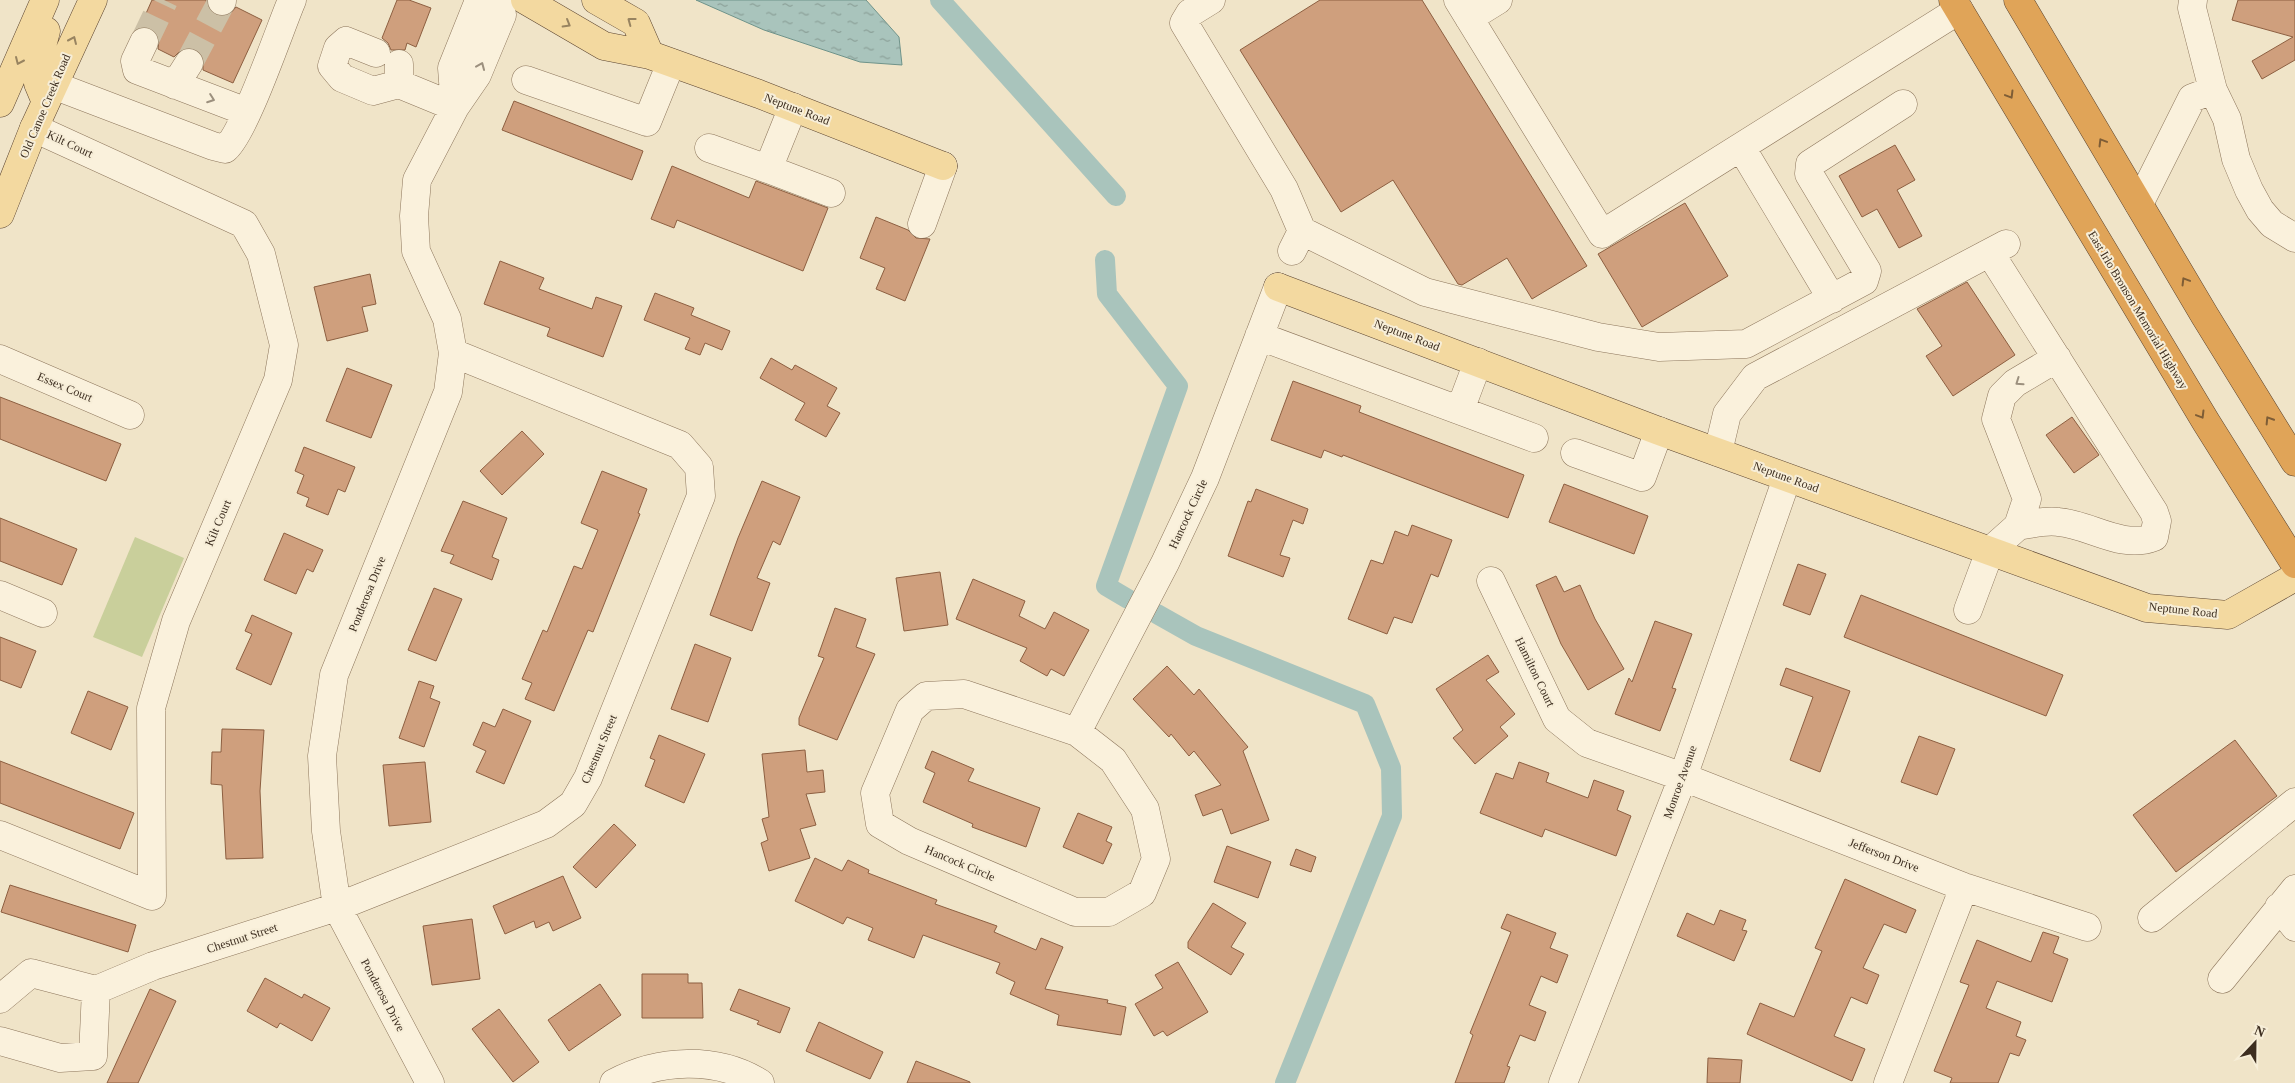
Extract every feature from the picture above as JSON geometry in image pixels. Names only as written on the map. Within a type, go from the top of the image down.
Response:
[{"type":"highway","points":[[2018,0],[2295,462]]},
{"type":"highway","name":"East Irlo Bronson Memorial Highway","points":[[1956,5],[2206,422],[2295,564]]},
{"type":"main road","points":[[47,0],[45,42],[36,68],[38,84],[50,93]]},
{"type":"main road","points":[[0,104],[47,0]]},
{"type":"main road","name":"Old Canoe Creek Road","points":[[0,214],[34,128],[94,0]]},
{"type":"main road","name":"Neptune Road","points":[[525,0],[604,46],[661,59],[793,107],[943,166]]},
{"type":"main road","points":[[596,0],[636,23],[661,59]]},
{"type":"main road","name":"Neptune Road","points":[[1278,287],[1659,431],[2147,608],[2228,615],[2295,577]]},
{"type":"street","points":[[50,93],[225,149],[233,143],[247,112],[292,0]]},
{"type":"street","points":[[455,107],[452,68],[478,3],[482,0]]},
{"type":"street","name":"Ponderosa Drive","points":[[430,1083],[337,907],[326,831],[322,756],[334,675],[448,392],[453,353],[447,319],[416,251],[414,216],[417,180],[455,107],[477,75],[502,15],[500,0]]},
{"type":"street","points":[[1211,0],[1190,13],[1184,23],[1284,189],[1297,241],[1425,292],[1598,337],[1659,347],[1746,344],[1864,281],[1867,271],[1809,174],[1810,164],[1903,104]]},
{"type":"street","points":[[1498,0],[1463,9],[1602,234],[1741,147],[1956,5]]},
{"type":"street","points":[[2193,0],[2192,8],[2214,90],[2227,119],[2239,165],[2260,210],[2272,224],[2295,238]]},
{"type":"street","points":[[144,42],[135,61],[137,70],[182,74],[247,112]]},
{"type":"street","points":[[526,80],[647,122],[661,59]]},
{"type":"street","points":[[391,67],[455,107]]},
{"type":"street","points":[[2139,204],[2192,98],[2214,90]]},
{"type":"street","points":[[768,169],[793,107]]},
{"type":"street","name":"Kilt Court","points":[[0,835],[152,896],[151,708],[176,621],[278,380],[284,345],[261,254],[244,224],[34,128]]},
{"type":"street","points":[[1741,147],[1832,299]]},
{"type":"street","points":[[709,148],[831,194]]},
{"type":"street","points":[[922,224],[943,166]]},
{"type":"street","points":[[1718,452],[1727,414],[1755,377],[1998,248],[2057,358],[2154,512],[2157,528],[2154,537],[2134,541],[2058,522],[2018,526]]},
{"type":"street","name":"Hancock Circle","points":[[1076,732],[1165,563],[1205,478],[1278,287]]},
{"type":"street","points":[[1259,336],[1534,438]]},
{"type":"street","name":"Chestnut Street","points":[[96,990],[153,966],[337,907],[546,824],[573,804],[588,778],[701,496],[699,467],[680,445],[453,353]]},
{"type":"street","points":[[1968,610],[1990,551],[2018,526],[2026,499],[1996,419],[2002,396],[2016,383],[2057,358]]},
{"type":"street","name":"Essex Court","points":[[0,359],[130,415]]},
{"type":"street","points":[[1460,410],[1478,362]]},
{"type":"street","points":[[1575,453],[1642,477],[1659,431]]},
{"type":"street","name":"Monroe Avenue","points":[[1563,1083],[1683,777],[1787,478]]},
{"type":"street","name":"Hamilton Court","points":[[1492,581],[1557,719],[1587,742],[1683,777]]},
{"type":"street","points":[[0,596],[43,613]]},
{"type":"street","name":"Hancock Circle","points":[[964,694],[1076,732],[1113,760],[1145,809],[1156,859],[1142,893],[1109,912],[1074,912],[909,841],[880,824],[875,793],[910,710],[926,696],[964,694]]},
{"type":"street","name":"Jefferson Drive","points":[[1683,777],[1964,886],[2087,927]]},
{"type":"street","points":[[2152,918],[2295,802]]},
{"type":"street","points":[[1888,1083],[1964,886]]},
{"type":"street","points":[[2222,979],[2290,907]]},
{"type":"street","points":[[0,998],[31,973],[96,990],[93,1056],[60,1058],[0,1040]]},
{"type":"street","points":[[614,1083],[629,1075],[668,1064],[709,1064],[760,1083]]},
{"type":"green space","points":[[135,537],[184,558],[142,657],[93,637]]},
{"type":"water","points":[[696,0],[866,0],[899,37],[902,65],[860,62],[764,30]]},
{"type":"building","points":[[152,0],[206,0],[208,8],[215,15],[222,17],[229,15],[236,7],[262,20],[233,83],[203,70],[203,56],[197,50],[190,47],[182,49],[174,57],[158,49],[159,40],[157,33],[150,28],[140,27]]},
{"type":"building","points":[[397,0],[409,0],[431,8],[416,47],[407,43],[405,50],[391,50],[388,43],[382,38]]},
{"type":"building","points":[[1320,0],[1422,0],[1587,266],[1532,299],[1507,258],[1462,285],[1458,284],[1393,180],[1341,212],[1240,50]]},
{"type":"building","points":[[2238,0],[2295,0],[2295,60],[2262,79],[2252,61],[2293,37],[2232,20]]},
{"type":"building","points":[[514,101],[643,151],[632,180],[502,130]]},
{"type":"building","points":[[1895,145],[1915,180],[1897,190],[1922,236],[1899,248],[1877,209],[1862,217],[1839,176]]},
{"type":"building","points":[[672,166],[749,198],[756,181],[828,208],[803,271],[677,220],[674,228],[651,219]]},
{"type":"building","points":[[1685,203],[1728,276],[1642,327],[1598,254]]},
{"type":"building","points":[[876,217],[908,230],[916,238],[930,239],[905,301],[876,289],[885,268],[860,258]]},
{"type":"building","points":[[500,261],[544,278],[539,289],[592,309],[596,297],[622,306],[603,357],[547,336],[550,328],[484,304]]},
{"type":"building","points":[[370,274],[376,304],[362,307],[368,331],[327,341],[314,287]]},
{"type":"building","points":[[1967,282],[2015,355],[1953,396],[1926,356],[1942,346],[1917,309]]},
{"type":"building","points":[[655,293],[694,308],[691,315],[730,331],[722,350],[705,343],[700,355],[685,349],[690,338],[644,320]]},
{"type":"building","points":[[771,358],[792,370],[795,365],[837,388],[827,406],[840,413],[826,437],[795,420],[805,403],[760,378]]},
{"type":"building","points":[[347,368],[392,385],[371,438],[326,421]]},
{"type":"building","points":[[1293,381],[1361,406],[1359,412],[1524,475],[1508,518],[1343,455],[1342,457],[1324,450],[1321,458],[1271,440]]},
{"type":"building","points":[[0,397],[121,444],[106,481],[0,439]]},
{"type":"building","points":[[2072,417],[2099,455],[2074,473],[2046,435]]},
{"type":"building","points":[[522,431],[544,454],[502,495],[480,471]]},
{"type":"building","points":[[304,447],[355,467],[345,492],[338,489],[328,515],[306,506],[309,498],[297,493],[304,475],[295,471]]},
{"type":"building","points":[[602,471],[647,489],[638,513],[640,514],[593,632],[588,630],[554,711],[525,699],[532,683],[522,679],[543,630],[547,632],[574,566],[582,569],[598,530],[581,523]]},
{"type":"building","points":[[762,481],[800,497],[780,545],[773,541],[757,578],[770,583],[752,631],[710,615],[738,538]]},
{"type":"building","points":[[1564,484],[1648,516],[1634,554],[1549,522]]},
{"type":"building","points":[[1256,489],[1308,509],[1303,524],[1293,520],[1280,555],[1290,558],[1283,577],[1228,556],[1248,501],[1251,502]]},
{"type":"building","points":[[463,501],[507,518],[492,557],[499,560],[492,580],[450,563],[454,555],[441,551]]},
{"type":"building","points":[[0,518],[77,549],[62,585],[0,561]]},
{"type":"building","points":[[1412,525],[1452,540],[1438,577],[1431,574],[1412,623],[1394,617],[1387,634],[1348,619],[1371,560],[1383,564],[1395,531],[1408,536]]},
{"type":"building","points":[[284,533],[323,550],[313,572],[307,569],[296,594],[264,580]]},
{"type":"building","points":[[1798,564],[1826,574],[1810,615],[1783,605]]},
{"type":"building","points":[[940,572],[948,625],[904,631],[896,578]]},
{"type":"building","points":[[1556,576],[1564,592],[1580,585],[1595,619],[1624,669],[1588,690],[1561,644],[1536,585]]},
{"type":"building","points":[[973,579],[1025,601],[1019,616],[1045,629],[1054,612],[1089,630],[1064,676],[1051,669],[1047,676],[1020,661],[1027,648],[956,619]]},
{"type":"building","points":[[434,588],[462,599],[436,661],[408,650]]},
{"type":"building","points":[[1861,595],[2063,675],[2046,716],[1844,637]]},
{"type":"building","points":[[835,608],[866,619],[856,647],[875,654],[837,740],[799,725],[799,718],[824,658],[818,656]]},
{"type":"building","points":[[252,615],[292,633],[271,685],[236,669],[252,634],[245,631]]},
{"type":"building","points":[[1655,621],[1692,634],[1672,688],[1676,689],[1660,731],[1615,714],[1629,678],[1632,682]]},
{"type":"building","points":[[0,637],[36,651],[21,688],[0,680]]},
{"type":"building","points":[[695,644],[731,658],[708,722],[671,709]]},
{"type":"building","points":[[1488,655],[1499,672],[1486,680],[1515,714],[1500,727],[1508,736],[1475,764],[1453,738],[1463,730],[1436,689]]},
{"type":"building","points":[[1167,666],[1194,695],[1199,689],[1248,747],[1243,751],[1269,820],[1231,834],[1222,809],[1203,816],[1195,795],[1221,785],[1194,751],[1189,756],[1171,734],[1169,737],[1133,699]]},
{"type":"building","points":[[1786,668],[1850,691],[1820,772],[1790,760],[1813,697],[1780,685]]},
{"type":"building","points":[[419,681],[434,686],[430,698],[440,702],[424,747],[399,738]]},
{"type":"building","points":[[88,691],[128,707],[111,750],[71,733]]},
{"type":"building","points":[[503,709],[531,721],[504,784],[476,772],[486,751],[473,745],[483,722],[495,727]]},
{"type":"building","points":[[222,729],[264,730],[260,791],[263,858],[226,859],[222,785],[211,784],[212,752],[221,752]]},
{"type":"building","points":[[659,735],[705,754],[684,803],[645,786],[655,760],[650,758]]},
{"type":"building","points":[[1919,736],[1955,749],[1937,795],[1901,782]]},
{"type":"building","points":[[2235,740],[2277,796],[2176,872],[2133,815]]},
{"type":"building","points":[[805,750],[807,772],[823,770],[825,792],[806,794],[816,825],[800,829],[810,858],[769,871],[761,843],[768,840],[762,819],[769,817],[762,754]]},
{"type":"building","points":[[932,751],[974,769],[968,781],[1040,808],[1026,847],[972,827],[973,824],[923,802],[935,773],[925,768]]},
{"type":"building","points":[[0,761],[134,813],[120,849],[0,803]]},
{"type":"building","points":[[425,762],[431,822],[389,826],[383,765]]},
{"type":"building","points":[[1519,762],[1549,773],[1546,782],[1588,798],[1594,780],[1624,791],[1617,810],[1631,816],[1616,856],[1545,829],[1542,837],[1480,813],[1496,773],[1513,779]]},
{"type":"building","points":[[1078,813],[1112,827],[1106,841],[1112,844],[1103,864],[1063,847]]},
{"type":"building","points":[[614,824],[636,845],[596,888],[573,867]]},
{"type":"building","points":[[1227,846],[1271,862],[1258,898],[1214,882]]},
{"type":"building","points":[[1296,849],[1316,857],[1311,872],[1290,865]]},
{"type":"building","points":[[815,858],[842,871],[848,860],[869,870],[868,873],[937,900],[935,904],[997,926],[994,932],[1036,950],[1041,938],[1063,947],[1045,989],[1108,1000],[1107,1003],[1126,1007],[1121,1035],[1057,1025],[1059,1015],[1010,994],[1015,982],[996,973],[1000,963],[923,935],[914,958],[868,940],[873,928],[847,917],[843,924],[795,901]]},
{"type":"building","points":[[563,876],[581,918],[553,931],[549,922],[536,928],[534,921],[505,934],[493,906]]},
{"type":"building","points":[[1845,879],[1916,910],[1906,933],[1884,924],[1863,968],[1879,975],[1867,1004],[1851,997],[1834,1036],[1865,1049],[1852,1081],[1747,1034],[1760,1003],[1794,1017],[1822,951],[1815,948]]},
{"type":"building","points":[[10,885],[136,925],[128,952],[1,912]]},
{"type":"building","points":[[1213,903],[1246,923],[1231,947],[1244,954],[1231,975],[1188,948],[1188,942]]},
{"type":"building","points":[[1720,910],[1746,920],[1742,930],[1747,931],[1734,961],[1677,936],[1687,913],[1714,925]]},
{"type":"building","points":[[1507,914],[1556,933],[1550,948],[1568,955],[1557,983],[1541,976],[1529,1005],[1546,1012],[1535,1041],[1520,1035],[1507,1066],[1510,1067],[1504,1083],[1455,1083],[1473,1035],[1470,1033],[1511,932],[1501,928]]},
{"type":"building","points":[[472,919],[480,979],[432,985],[423,926]]},
{"type":"building","points":[[2043,932],[2059,937],[2053,953],[2068,959],[2052,1002],[1997,981],[1986,1008],[2021,1022],[2016,1036],[2026,1040],[2019,1056],[2010,1053],[1998,1083],[1950,1083],[1952,1078],[1934,1071],[1969,985],[1960,982],[1977,940],[2031,962]]},
{"type":"building","points":[[1178,962],[1208,1012],[1167,1036],[1163,1031],[1154,1036],[1135,1004],[1163,988],[1155,975]]},
{"type":"building","points":[[642,974],[688,974],[688,983],[702,983],[703,1018],[642,1018]]},
{"type":"building","points":[[265,978],[302,998],[304,994],[330,1008],[312,1041],[280,1023],[277,1028],[247,1011]]},
{"type":"building","points":[[600,984],[621,1015],[569,1051],[548,1020]]},
{"type":"building","points":[[150,989],[176,1001],[138,1083],[107,1083]]},
{"type":"building","points":[[739,989],[790,1008],[780,1033],[757,1024],[759,1021],[730,1010]]},
{"type":"building","points":[[499,1009],[539,1062],[513,1082],[472,1029]]},
{"type":"building","points":[[819,1022],[883,1052],[870,1079],[806,1051]]},
{"type":"building","points":[[1708,1058],[1742,1060],[1740,1083],[1707,1083]]},
{"type":"building","points":[[916,1061],[970,1082],[970,1083],[907,1083]]},
{"type":"waterway","points":[[940,0],[1116,196]]},
{"type":"waterway","points":[[1105,260],[1107,294],[1178,386],[1106,586],[1128,599]]},
{"type":"waterway","points":[[1157,614],[1196,636],[1365,704],[1391,768],[1392,816],[1285,1083]]},
{"type":"tunnel","points":[[144,42],[164,0]]},
{"type":"tunnel","points":[[189,63],[222,1]]}]
